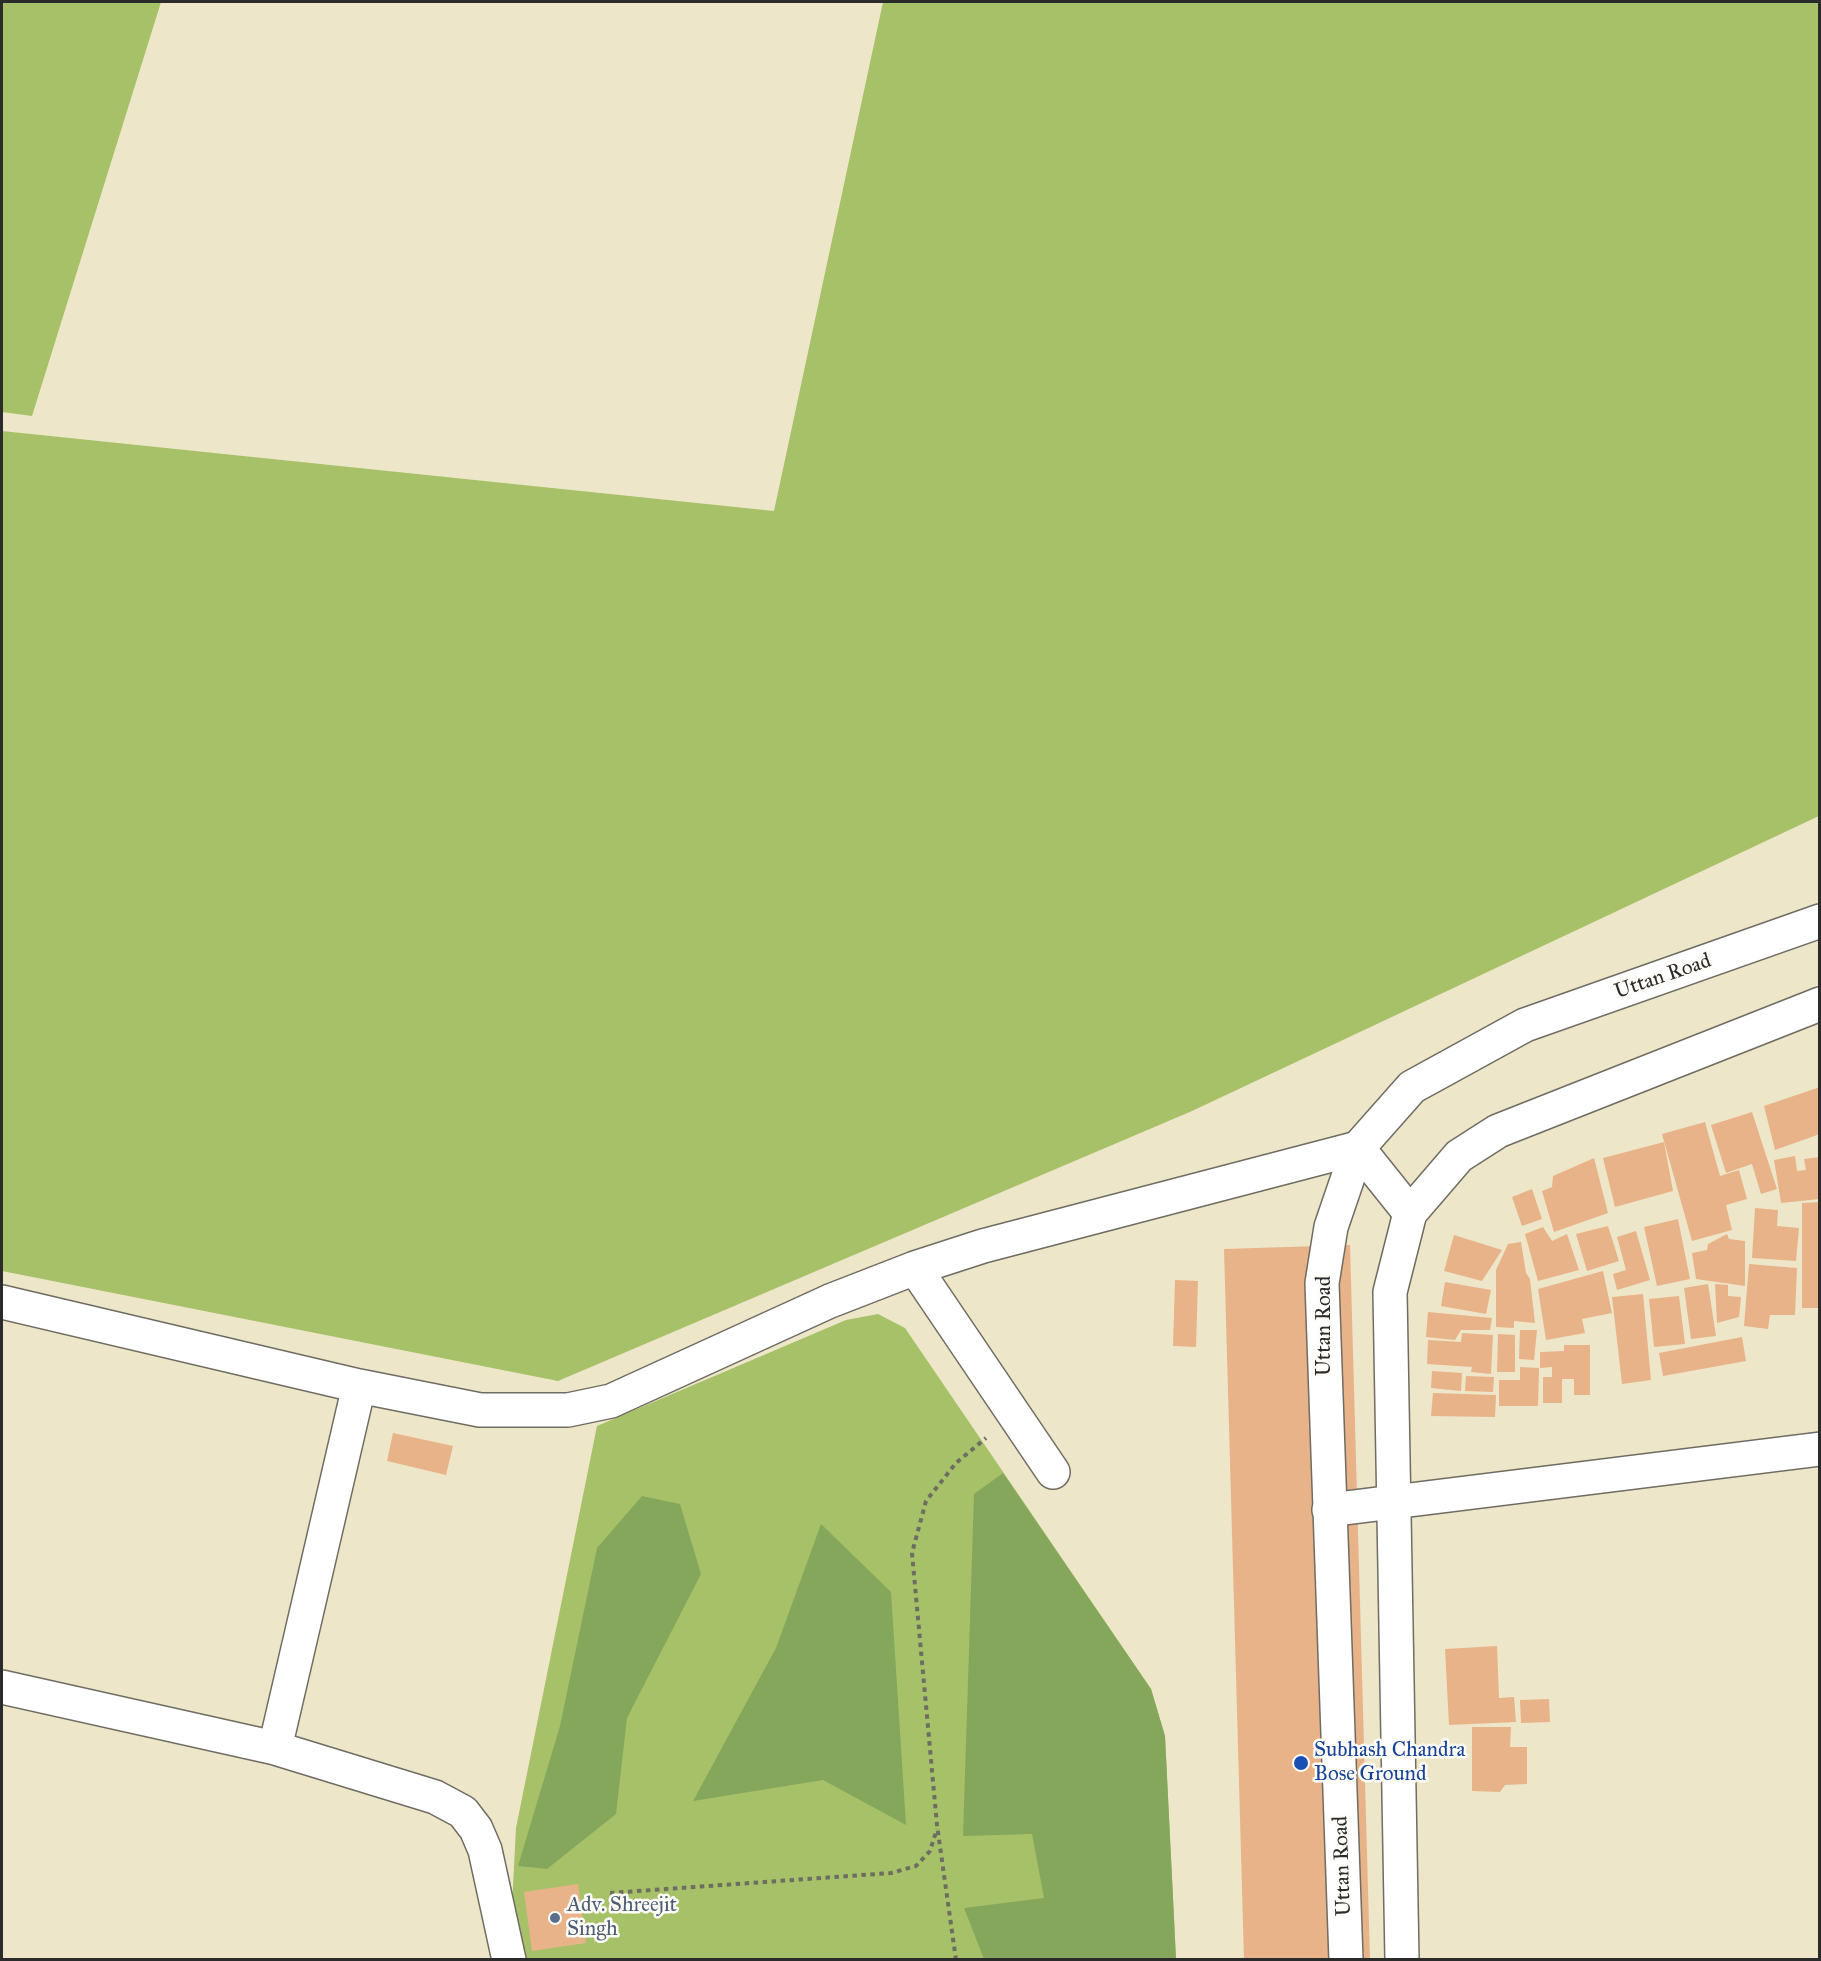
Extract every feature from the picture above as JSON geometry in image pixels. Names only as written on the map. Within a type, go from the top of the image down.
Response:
[{"type":"main road","name":"Uttan Road","points":[[1347,1959],[1322,1283],[1331,1227],[1358,1148],[1412,1087],[1525,1025],[1820,921]]},
{"type":"main road","points":[[1402,1959],[1390,1292],[1410,1213],[1459,1156],[1498,1131],[1820,1004]]},
{"type":"main road","points":[[2,1302],[359,1386],[480,1410],[568,1410],[611,1401],[830,1301],[915,1268],[982,1246],[1358,1148],[1410,1213]]},
{"type":"main road","points":[[915,1268],[1053,1472]]},
{"type":"main road","points":[[275,1748],[359,1386]]},
{"type":"main road","points":[[1329,1510],[1820,1449]]},
{"type":"main road","points":[[2,1687],[275,1748],[435,1797],[463,1812],[476,1829],[485,1850],[509,1959]]},
{"type":"path","points":[[956,1959],[938,1825],[912,1553],[926,1501],[956,1463],[1014,1414]]},
{"type":"path","points":[[610,1893],[891,1873],[916,1866],[930,1851],[938,1825]]},
{"type":"green space","points":[[2,2],[161,2],[32,416],[2,412]]},
{"type":"green space","points":[[883,2],[1819,2],[1819,816],[1192,1111],[558,1381],[2,1271],[2,431],[774,511]]},
{"type":"green space","points":[[878,1314],[905,1328],[1151,1689],[1165,1736],[1176,1959],[524,1960],[512,1906],[516,1828],[597,1426],[846,1320]]},
{"type":"green space","points":[[1003,1473],[1151,1689],[1165,1736],[1176,1959],[984,1959],[964,1908],[1044,1898],[1032,1834],[963,1836],[974,1494]]},
{"type":"green space","points":[[642,1496],[680,1504],[701,1574],[627,1718],[616,1814],[547,1869],[518,1866],[560,1726],[597,1548]]},
{"type":"green space","points":[[821,1524],[891,1592],[906,1825],[823,1780],[693,1801],[776,1648]]},
{"type":"building","points":[[1820,1087],[1820,1134],[1775,1150],[1764,1106]]},
{"type":"building","points":[[1752,1112],[1777,1189],[1761,1194],[1752,1164],[1726,1173],[1711,1125]]},
{"type":"building","points":[[1705,1122],[1720,1176],[1739,1170],[1747,1199],[1726,1205],[1732,1230],[1692,1241],[1662,1134]]},
{"type":"building","points":[[1664,1142],[1673,1191],[1615,1207],[1603,1158]]},
{"type":"building","points":[[1795,1156],[1797,1171],[1806,1170],[1804,1159],[1820,1157],[1820,1199],[1781,1203],[1774,1160]]},
{"type":"building","points":[[1594,1158],[1608,1213],[1554,1232],[1542,1191],[1552,1187],[1553,1176]]},
{"type":"building","points":[[1532,1189],[1542,1219],[1522,1226],[1512,1197]]},
{"type":"building","points":[[1820,1202],[1820,1308],[1802,1308],[1802,1203]]},
{"type":"building","points":[[1755,1208],[1778,1210],[1777,1226],[1799,1228],[1796,1261],[1752,1258]]},
{"type":"building","points":[[1678,1219],[1690,1279],[1657,1286],[1644,1227]]},
{"type":"building","points":[[1608,1226],[1619,1261],[1587,1271],[1576,1234]]},
{"type":"building","points":[[1543,1227],[1552,1241],[1567,1234],[1579,1270],[1538,1281],[1525,1234]]},
{"type":"building","points":[[1636,1231],[1650,1280],[1617,1290],[1613,1274],[1626,1270],[1617,1237]]},
{"type":"building","points":[[1727,1234],[1729,1239],[1745,1241],[1745,1286],[1696,1279],[1692,1253],[1707,1250],[1708,1244]]},
{"type":"building","points":[[1454,1235],[1502,1250],[1482,1281],[1444,1271]]},
{"type":"building","points":[[1521,1242],[1526,1273],[1530,1279],[1535,1323],[1514,1321],[1514,1328],[1496,1327],[1496,1270],[1508,1244]]},
{"type":"building","points":[[1350,1245],[1370,1960],[1244,1960],[1224,1249]]},
{"type":"building","points":[[1749,1264],[1797,1268],[1795,1315],[1770,1315],[1768,1329],[1744,1326]]},
{"type":"building","points":[[1603,1271],[1612,1313],[1582,1319],[1585,1333],[1546,1340],[1538,1289]]},
{"type":"building","points":[[1175,1280],[1198,1281],[1196,1347],[1173,1346]]},
{"type":"building","points":[[1445,1282],[1491,1290],[1486,1314],[1441,1306]]},
{"type":"building","points":[[1708,1284],[1716,1336],[1691,1339],[1684,1288]]},
{"type":"building","points":[[1715,1284],[1728,1285],[1728,1296],[1741,1297],[1739,1317],[1717,1323]]},
{"type":"building","points":[[1643,1294],[1651,1380],[1622,1384],[1612,1297]]},
{"type":"building","points":[[1679,1296],[1685,1344],[1654,1347],[1649,1299]]},
{"type":"building","points":[[1428,1312],[1492,1318],[1490,1330],[1461,1330],[1455,1340],[1426,1337]]},
{"type":"building","points":[[1520,1330],[1537,1330],[1534,1360],[1519,1359]]},
{"type":"building","points":[[1462,1333],[1493,1335],[1491,1374],[1471,1372],[1472,1367],[1427,1364],[1428,1340],[1461,1342]]},
{"type":"building","points":[[1498,1334],[1515,1335],[1515,1372],[1497,1372]]},
{"type":"building","points":[[1742,1337],[1746,1361],[1663,1376],[1659,1353]]},
{"type":"building","points":[[1564,1345],[1590,1345],[1590,1395],[1574,1395],[1574,1379],[1562,1379],[1562,1403],[1543,1403],[1543,1377],[1552,1377],[1552,1367],[1540,1368],[1540,1352],[1564,1351]]},
{"type":"building","points":[[1520,1367],[1539,1368],[1538,1406],[1499,1406],[1499,1380],[1520,1380]]},
{"type":"building","points":[[1432,1371],[1462,1373],[1461,1391],[1431,1388]]},
{"type":"building","points":[[1466,1376],[1494,1377],[1493,1392],[1465,1391]]},
{"type":"building","points":[[1433,1393],[1496,1395],[1495,1417],[1431,1416]]},
{"type":"building","points":[[393,1433],[453,1446],[446,1475],[387,1461]]},
{"type":"building","points":[[1497,1646],[1499,1698],[1514,1697],[1516,1722],[1449,1725],[1445,1649]]},
{"type":"building","points":[[1549,1699],[1550,1722],[1521,1723],[1520,1700]]},
{"type":"building","points":[[1472,1727],[1511,1727],[1510,1747],[1527,1747],[1527,1784],[1505,1785],[1500,1792],[1472,1791]]},
{"type":"building","name":"Adv. Shreejit Singh","points":[[578,1884],[586,1943],[532,1951],[524,1892]]},
{"type":"place","name":"Subhash Chandra Bose Ground","points":[[1301,1763]]},
{"type":"place","name":"Adv. Shreejit Singh","points":[[555,1918]]}]
